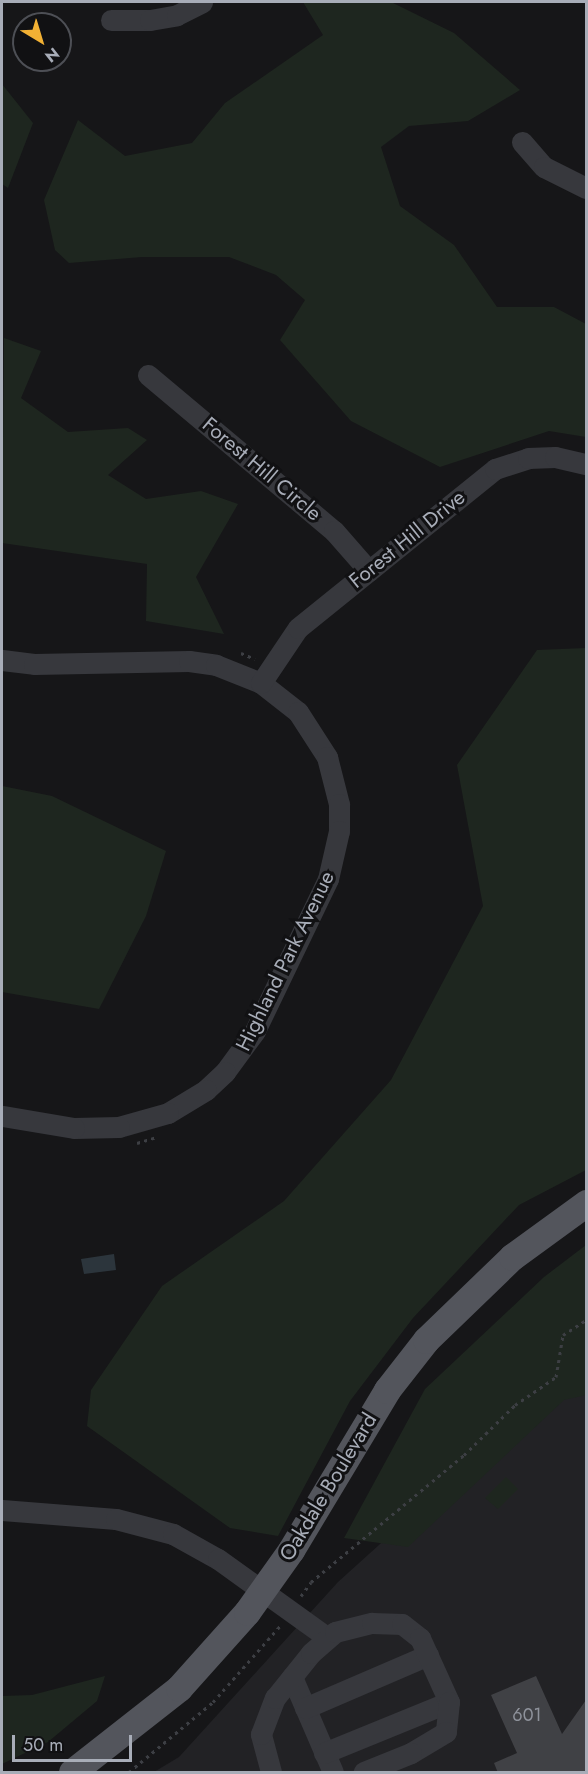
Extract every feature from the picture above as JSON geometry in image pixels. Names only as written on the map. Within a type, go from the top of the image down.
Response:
[{"type":"main road","name":"Oakdale Boulevard","points":[[72,1773],[141,1722],[179,1688],[263,1592],[360,1431],[426,1340],[512,1257],[586,1203]]},
{"type":"street","points":[[111,20],[177,15],[202,2]]},
{"type":"street","points":[[522,142],[544,167],[586,188]]},
{"type":"street","name":"Forest Hill Circle","points":[[147,375],[334,531],[369,571]]},
{"type":"street","name":"Forest Hill Drive","points":[[266,674],[298,628],[495,469],[528,458],[555,457],[586,464]]},
{"type":"street","name":"Highland Park Avenue","points":[[2,660],[34,664],[189,662],[266,674],[298,712],[327,757],[337,793],[339,831],[328,879],[255,1031],[230,1066],[206,1090],[168,1113],[143,1122],[99,1129],[74,1128],[2,1116]]},
{"type":"street","points":[[2,1510],[145,1524],[200,1547],[328,1638]]},
{"type":"street","points":[[271,1773],[261,1734],[275,1698],[292,1677],[335,1632],[372,1623],[402,1624],[420,1638],[449,1702],[446,1732],[411,1753],[364,1773]]},
{"type":"street","points":[[305,1708],[428,1655]]},
{"type":"street","points":[[292,1677],[333,1773]]},
{"type":"street","points":[[324,1753],[449,1702]]},
{"type":"path","points":[[236,652],[266,674]]},
{"type":"path","points":[[132,1144],[161,1136]]},
{"type":"path","points":[[129,1773],[213,1702],[253,1660],[311,1582],[464,1455],[515,1405],[556,1377],[563,1335],[586,1320]]},
{"type":"shaded area","points":[[303,2],[391,2],[454,33],[520,90],[468,121],[409,126],[381,147],[400,206],[454,245],[497,307],[554,307],[586,324],[586,437],[549,431],[440,467],[351,421],[280,340],[305,300],[276,275],[229,257],[142,257],[69,263],[55,250],[44,200],[78,120],[125,156],[192,143],[225,103],[323,35]]},
{"type":"shaded area","points":[[2,84],[33,123],[8,188],[2,184]]},
{"type":"shaded area","points":[[4,338],[41,351],[21,398],[68,432],[128,428],[147,440],[108,475],[146,499],[201,491],[238,504],[196,577],[224,634],[146,621],[147,564],[2,543]]},
{"type":"shaded area","points":[[586,648],[586,1170],[519,1205],[413,1318],[350,1401],[278,1536],[230,1528],[87,1426],[91,1390],[162,1286],[284,1201],[391,1080],[483,906],[457,765],[537,650]]},
{"type":"shaded area","points":[[2,786],[52,796],[166,851],[146,916],[99,1009],[2,992]]},
{"type":"shaded area","points":[[586,1245],[586,1395],[564,1400],[408,1547],[344,1538],[425,1389],[544,1277]]},
{"type":"shaded area","points":[[114,1254],[116,1270],[84,1274],[81,1259]]},
{"type":"shaded area","points":[[586,1358],[586,1772],[154,1772],[179,1757],[338,1582]]},
{"type":"shaded area","points":[[506,1477],[518,1489],[498,1509],[485,1498]]},
{"type":"shaded area","points":[[105,1676],[97,1701],[48,1742],[2,1764],[2,1696],[32,1695]]},
{"type":"building","points":[[536,1676],[562,1734],[586,1700],[586,1773],[498,1773],[494,1763],[517,1753],[491,1695]]}]
